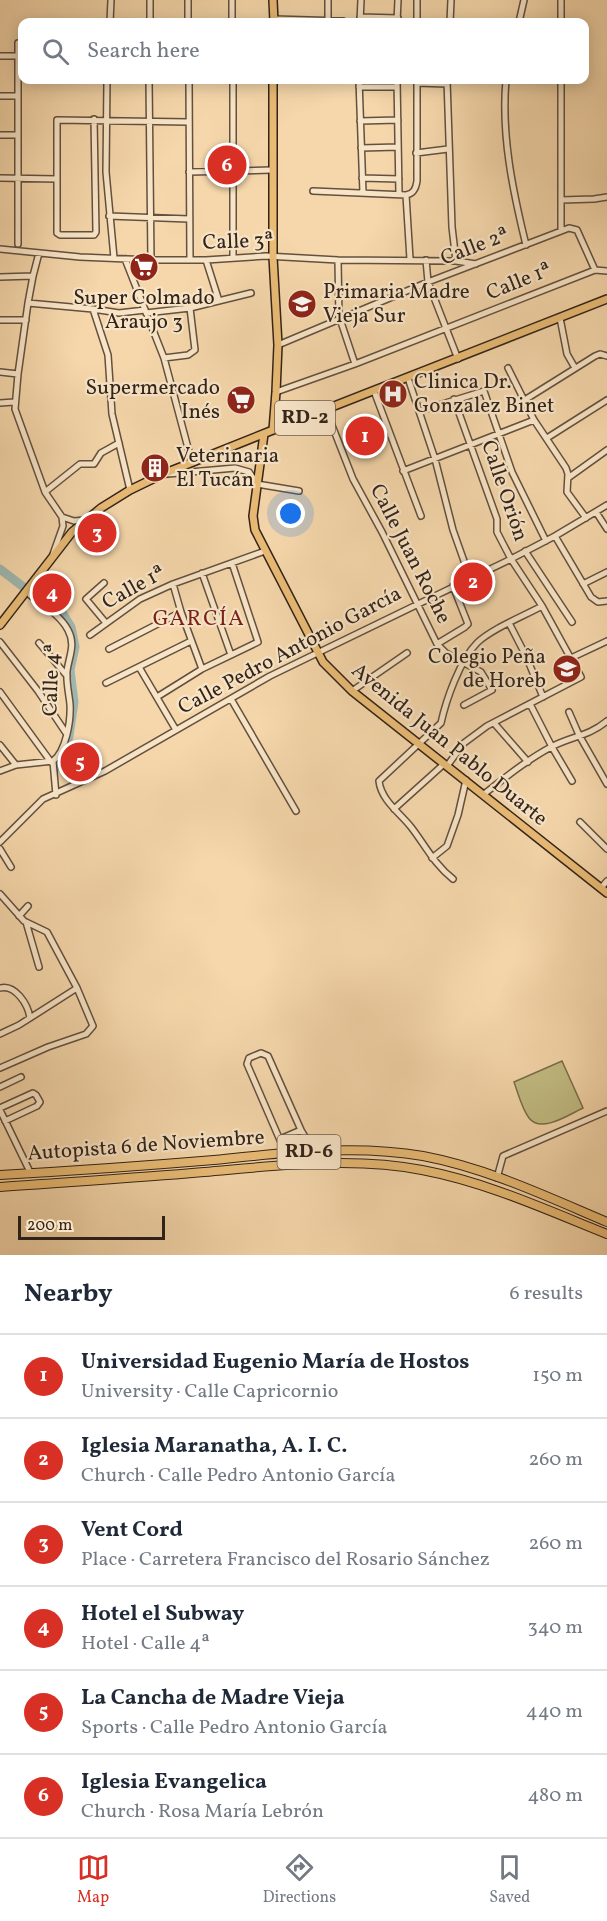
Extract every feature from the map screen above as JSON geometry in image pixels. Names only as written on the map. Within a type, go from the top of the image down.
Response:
[{"type":"highway","name":"Autopista 6 de Noviembre","points":[[0,1175],[314,1152],[369,1151],[422,1156],[456,1164],[607,1222]]},
{"type":"highway","name":"Autopista 6 de Noviembre","points":[[0,1187],[260,1167],[335,1164],[399,1166],[476,1184],[607,1234]]},
{"type":"main road","points":[[273,0],[274,18]]},
{"type":"main road","points":[[273,84],[273,257],[278,345],[273,430]]},
{"type":"main road","name":"RD-2","points":[[0,625],[28,593],[53,554],[85,520],[130,490],[163,474],[607,299]]},
{"type":"main road","name":"Avenida Juan Pablo Duarte","points":[[264,434],[257,484],[255,530],[323,662],[352,691],[604,890]]},
{"type":"street","points":[[110,18],[111,0]]},
{"type":"street","points":[[150,0],[150,18]]},
{"type":"street","points":[[188,0],[188,18]]},
{"type":"street","points":[[232,0],[232,18]]},
{"type":"street","points":[[328,0],[328,18]]},
{"type":"street","points":[[360,18],[361,0]]},
{"type":"street","points":[[398,0],[398,18]]},
{"type":"street","points":[[417,0],[417,18]]},
{"type":"street","points":[[450,0],[450,18]]},
{"type":"street","points":[[520,18],[524,0]]},
{"type":"street","points":[[561,0],[561,18]]},
{"type":"street","points":[[18,43],[18,244]]},
{"type":"street","points":[[0,56],[18,56]]},
{"type":"street","points":[[107,84],[106,172],[114,258]]},
{"type":"street","points":[[149,84],[151,260]]},
{"type":"street","points":[[189,84],[190,260]]},
{"type":"street","points":[[233,84],[233,258]]},
{"type":"street","points":[[313,191],[411,194],[416,186],[417,84]]},
{"type":"street","points":[[447,84],[448,149],[456,261]]},
{"type":"street","points":[[506,84],[504,107],[514,195],[526,245]]},
{"type":"street","points":[[561,84],[561,230],[569,228],[577,230],[595,270]]},
{"type":"street","points":[[363,193],[359,87],[397,87],[399,194]]},
{"type":"street","points":[[0,96],[18,96]]},
{"type":"street","points":[[94,119],[94,234],[60,235],[57,232],[57,120],[94,119],[188,122]]},
{"type":"street","points":[[360,121],[398,120]]},
{"type":"street","points":[[0,135],[18,135]]},
{"type":"street","points":[[361,148],[398,147]]},
{"type":"street","points":[[416,153],[448,149]]},
{"type":"street","points":[[189,172],[272,170]]},
{"type":"street","points":[[0,178],[57,179]]},
{"type":"street","points":[[362,178],[399,179]]},
{"type":"street","points":[[406,195],[410,259]]},
{"type":"street","points":[[561,200],[607,197]]},
{"type":"street","points":[[109,216],[189,219]]},
{"type":"street","name":"Calle 2ª","points":[[278,345],[428,282],[561,230]]},
{"type":"street","name":"Calle 3ª","points":[[0,249],[39,254],[151,260],[273,257],[338,260],[410,259],[476,264]]},
{"type":"street","points":[[39,254],[28,303],[14,402],[45,492],[62,517],[63,526],[53,554]]},
{"type":"street","points":[[126,259],[164,358],[192,463]]},
{"type":"street","points":[[206,260],[219,301]]},
{"type":"street","points":[[338,260],[340,320],[355,364]]},
{"type":"street","points":[[426,260],[428,282],[458,359]]},
{"type":"street","name":"Calle 1ª","points":[[276,392],[355,364],[595,270],[607,271]]},
{"type":"street","points":[[0,276],[33,276]]},
{"type":"street","points":[[28,303],[118,313],[190,308],[251,293]]},
{"type":"street","points":[[164,358],[188,356],[195,350],[190,308]]},
{"type":"street","points":[[93,309],[108,355],[112,414],[130,490]]},
{"type":"street","points":[[560,318],[567,354],[575,368]]},
{"type":"street","points":[[0,321],[26,320]]},
{"type":"street","points":[[523,401],[595,356],[600,354],[607,356]]},
{"type":"street","points":[[508,368],[534,420],[566,468],[567,492],[586,518]]},
{"type":"street","points":[[0,372],[18,374]]},
{"type":"street","points":[[408,378],[435,459],[453,530],[470,578]]},
{"type":"street","points":[[420,411],[483,390],[512,472],[546,541]]},
{"type":"street","points":[[374,391],[421,516]]},
{"type":"street","name":"Calle Orión","points":[[454,399],[497,519],[496,531],[511,559],[542,606],[581,677],[543,697]]},
{"type":"street","points":[[547,438],[607,400]]},
{"type":"street","points":[[0,403],[14,402]]},
{"type":"street","name":"Calle Juan Roche","points":[[326,410],[353,479],[382,532],[437,645],[446,653],[481,672],[492,690],[464,705]]},
{"type":"street","points":[[403,471],[534,420]]},
{"type":"street","points":[[45,492],[81,464],[94,464],[101,453],[119,442]]},
{"type":"street","points":[[568,478],[607,450]]},
{"type":"street","points":[[163,474],[235,468],[249,472],[257,484],[299,491]]},
{"type":"street","name":"Calle Pedro Antonio García","points":[[0,842],[43,799],[105,771],[318,652],[511,559],[607,505]]},
{"type":"street","points":[[596,512],[607,529]]},
{"type":"street","points":[[62,517],[74,521],[85,520]]},
{"type":"street","points":[[555,536],[594,600],[607,601]]},
{"type":"street","name":"Calle 1ª","points":[[90,635],[140,599],[173,584],[265,551]]},
{"type":"street","points":[[525,551],[573,622]]},
{"type":"street","points":[[157,697],[202,669],[257,643],[232,563]]},
{"type":"street","points":[[583,585],[607,572]]},
{"type":"street","points":[[202,573],[231,655]]},
{"type":"street","points":[[104,583],[86,599],[106,623]]},
{"type":"street","points":[[173,584],[202,669]]},
{"type":"street","points":[[437,645],[468,624],[453,586]]},
{"type":"street","name":"Calle 4ª","points":[[28,593],[56,615],[68,629],[72,645],[67,676],[70,707],[66,733],[61,753],[52,762]]},
{"type":"street","points":[[453,879],[432,858],[411,827],[394,809],[379,785],[380,779],[441,723],[443,712],[464,663],[476,644],[542,606]]},
{"type":"street","points":[[109,649],[181,612]]},
{"type":"street","points":[[394,809],[445,765],[464,743],[494,723],[543,697],[509,623]]},
{"type":"street","points":[[106,682],[191,641]]},
{"type":"street","points":[[572,658],[607,641]]},
{"type":"street","points":[[0,642],[38,691],[66,733]]},
{"type":"street","points":[[39,643],[67,676]]},
{"type":"street","points":[[352,691],[406,653]]},
{"type":"street","points":[[139,667],[176,730]]},
{"type":"street","points":[[0,692],[52,762],[56,795]]},
{"type":"street","points":[[231,699],[296,812]]},
{"type":"street","points":[[530,704],[572,781]]},
{"type":"street","points":[[569,712],[579,735],[607,784]]},
{"type":"street","points":[[484,794],[552,747],[579,735],[596,731],[607,721]]},
{"type":"street","points":[[494,723],[528,762]]},
{"type":"street","points":[[0,744],[16,765]]},
{"type":"street","points":[[0,771],[16,765],[52,762]]},
{"type":"street","points":[[432,858],[447,846],[458,815],[466,780]]},
{"type":"street","points":[[580,822],[607,849]]},
{"type":"street","points":[[0,849],[11,867]]},
{"type":"street","points":[[604,890],[607,881]]},
{"type":"street","points":[[0,894],[18,916],[47,932],[92,1022],[90,1032],[0,1068]]},
{"type":"street","points":[[18,916],[28,906]]},
{"type":"street","points":[[26,922],[39,967]]},
{"type":"street","points":[[0,988],[6,986],[13,989],[26,1005],[30,1018]]},
{"type":"street","points":[[0,1034],[77,988]]},
{"type":"street","points":[[286,1154],[248,1065],[249,1058],[261,1053],[268,1056],[314,1152]]},
{"type":"street","points":[[0,1087],[21,1077]]},
{"type":"street","points":[[5,1121],[37,1106],[39,1099],[33,1093],[0,1109],[5,1121],[31,1174]]},
{"type":"street","points":[[497,1178],[503,1156],[607,1111]]},
{"type":"street","points":[[280,1139],[302,1130]]},
{"type":"shaded area","points":[[562,1061],[583,1108],[556,1121],[541,1124],[534,1122],[524,1110],[514,1082]]},
{"type":"waterway","points":[[0,569],[63,614],[71,627],[75,647],[70,670],[74,702],[69,736],[59,767]]},
{"type":"place","name":"Iglesia Evangelica","points":[[227,165]]},
{"type":"place","name":"Super Colmado Araujo 3","points":[[144,267]]},
{"type":"place","name":"Primaria Madre Vieja Sur","points":[[302,304]]},
{"type":"place","name":"Clinica Dr. Gonzalez Binet","points":[[393,394]]},
{"type":"place","name":"Supermercado Inés","points":[[241,400]]},
{"type":"place","name":"Universidad Eugenio María de Hostos","points":[[365,436]]},
{"type":"place","name":"Veterinaria El Tucán","points":[[155,468]]},
{"type":"place","name":"Vent Cord","points":[[97,533]]},
{"type":"place","name":"Iglesia Maranatha, A. I. C.","points":[[473,582]]},
{"type":"place","name":"Hotel el Subway","points":[[52,593]]},
{"type":"place","name":"Colegio Peña de Horeb","points":[[567,669]]},
{"type":"place","name":"La Cancha de Madre Vieja","points":[[80,762]]},
{"type":"district","name":"GARCÍA","points":[[199,619]]}]
